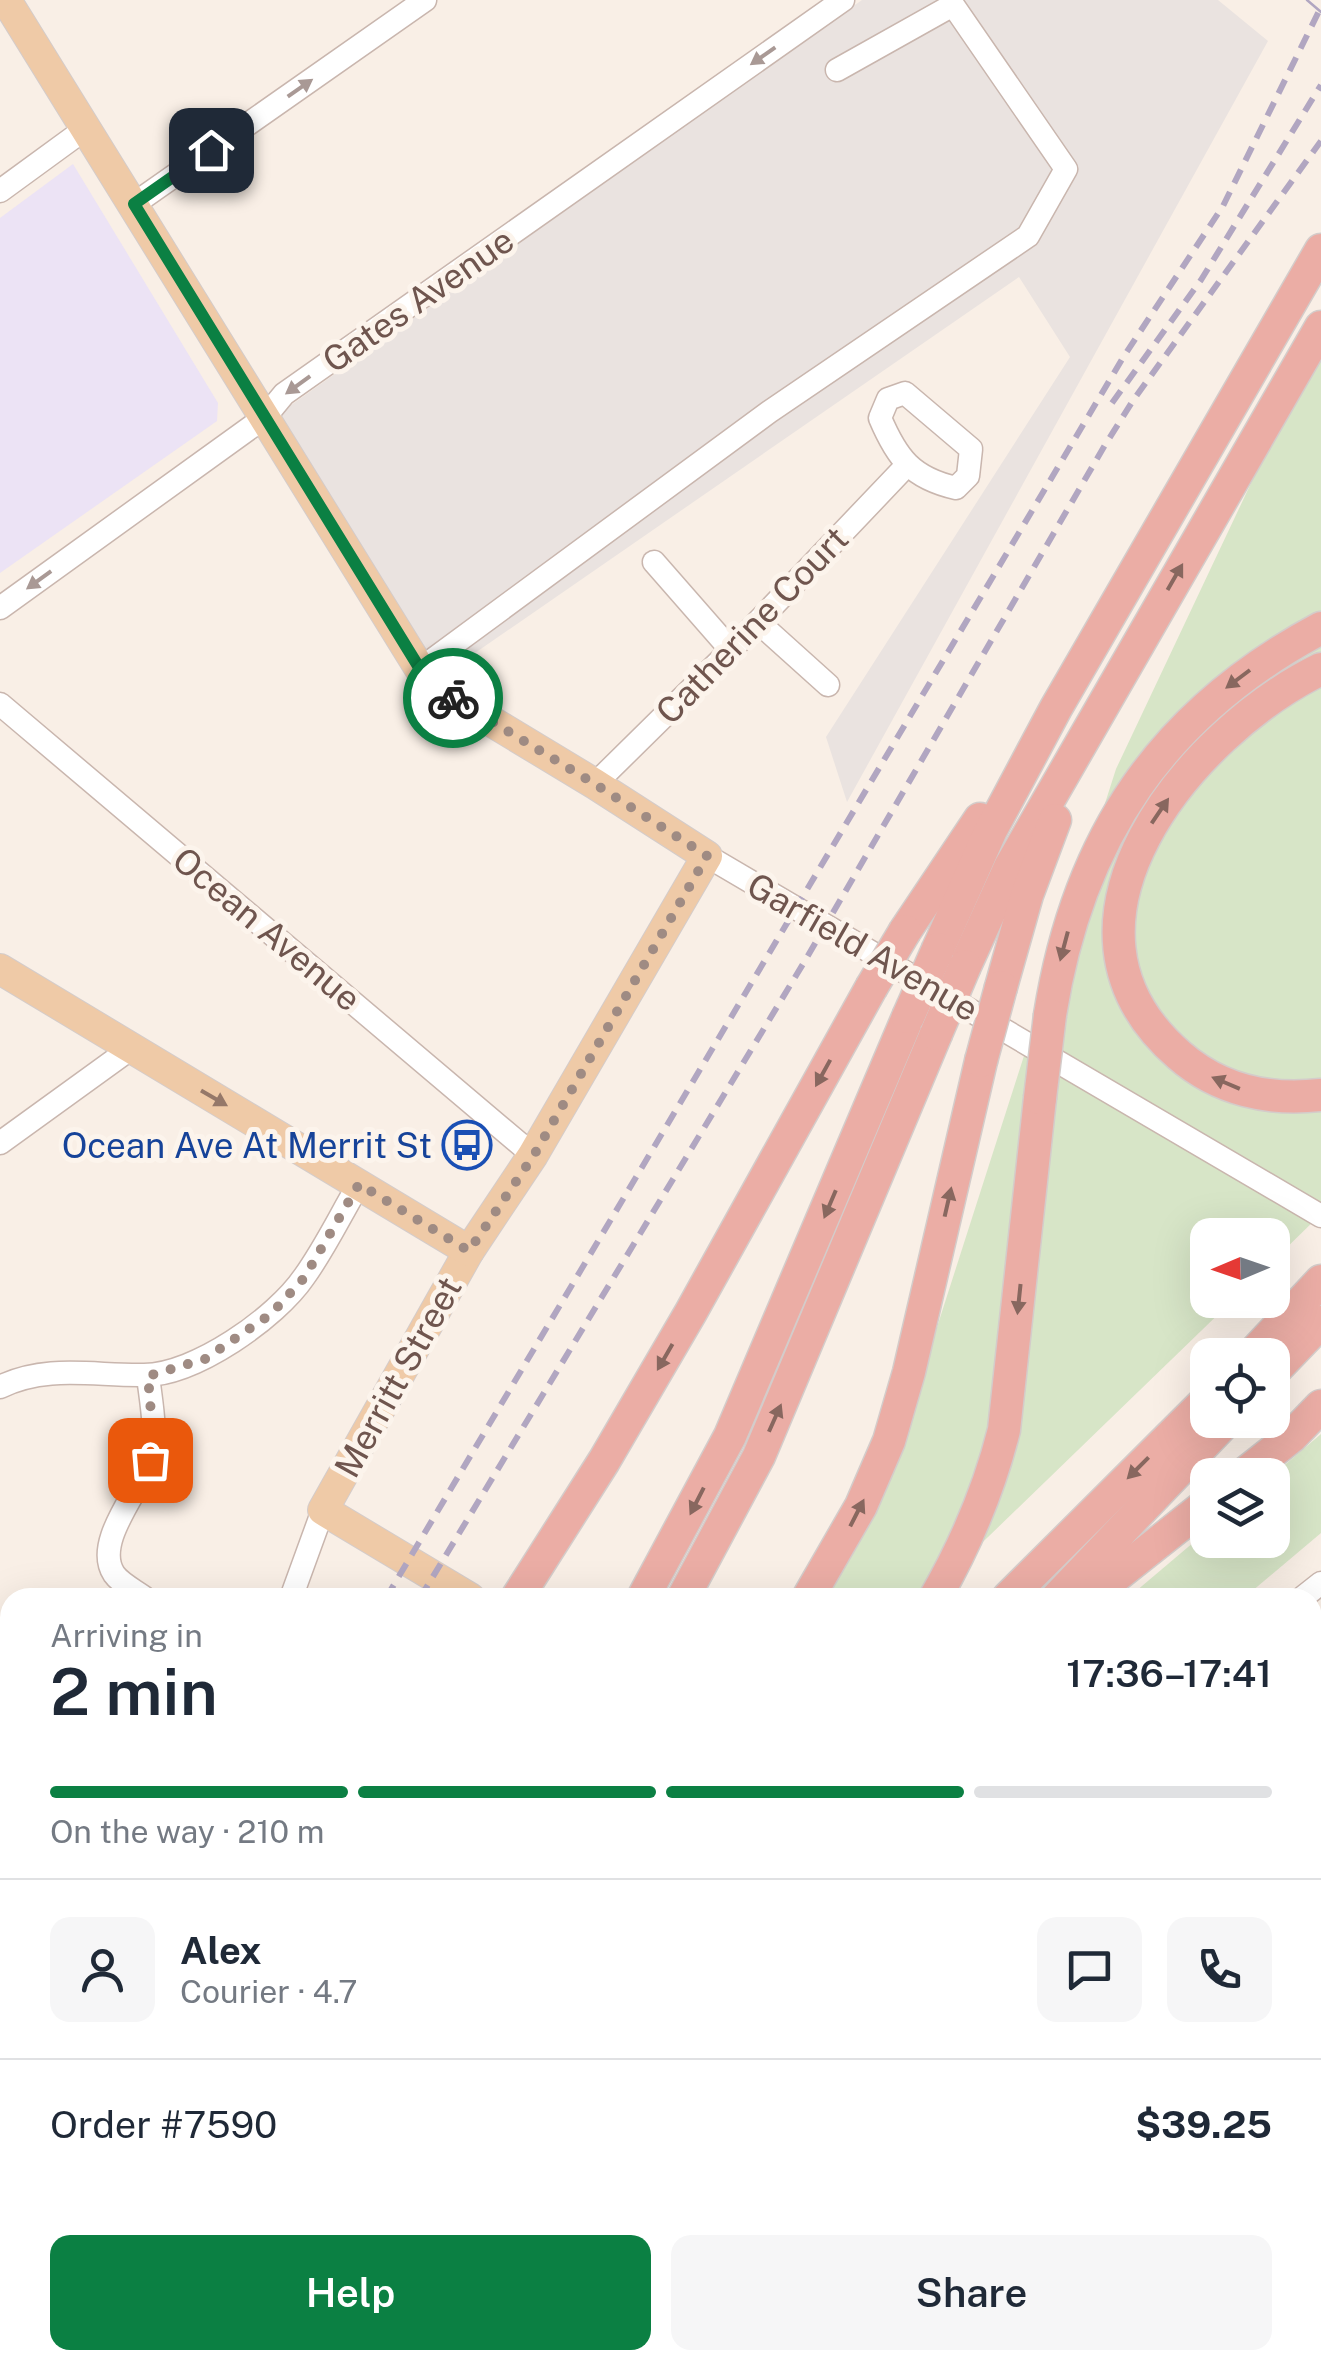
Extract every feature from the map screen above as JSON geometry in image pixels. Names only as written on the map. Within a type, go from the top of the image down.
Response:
[{"type":"highway","points":[[649,1588],[730,1436],[922,1025],[952,958],[990,830],[1056,708],[1321,250]]},
{"type":"highway","points":[[952,958],[1010,867],[1321,328]]},
{"type":"highway","points":[[940,1588],[970,1533],[996,1464],[1004,1430],[1050,1014],[1056,975],[1078,896],[1109,830],[1166,747],[1224,690],[1280,650],[1321,628]]},
{"type":"highway","points":[[1321,669],[1256,708],[1228,730],[1180,782],[1135,854],[1122,895],[1120,940],[1130,985],[1146,1016],[1169,1046],[1209,1076],[1252,1093],[1298,1098],[1321,1095]]},
{"type":"highway","points":[[522,1588],[604,1461],[691,1312],[905,931],[1056,708]]},
{"type":"highway","points":[[814,1588],[861,1506],[890,1442],[1001,987],[1027,895],[1091,722]]},
{"type":"highway","points":[[688,1588],[758,1456],[922,1025]]},
{"type":"highway","points":[[1268,1338],[1321,1282]]},
{"type":"highway","points":[[1290,1354],[1321,1322]]},
{"type":"highway","points":[[1264,1458],[1321,1406]]},
{"type":"highway","points":[[1018,1588],[1190,1418]]},
{"type":"highway","points":[[1067,1588],[1211,1438]]},
{"type":"highway","points":[[1101,1588],[1190,1517]]},
{"type":"main road","name":"Garfield Avenue","points":[[6,0],[420,669],[436,688],[707,856]]},
{"type":"main road","name":"Merritt Street","points":[[322,1510],[469,1251],[534,1155],[707,856]]},
{"type":"main road","points":[[0,969],[469,1251]]},
{"type":"main road","points":[[322,1510],[453,1588]]},
{"type":"street","points":[[134,204],[425,0]]},
{"type":"street","name":"Gates Avenue","points":[[0,608],[266,416],[284,394],[843,0]]},
{"type":"street","points":[[420,669],[769,412],[1028,236],[1066,169],[953,5],[836,70]]},
{"type":"street","points":[[0,191],[85,129]]},
{"type":"street","name":"Catherine Court","points":[[595,784],[908,466]]},
{"type":"street","points":[[654,562],[731,650]]},
{"type":"street","points":[[758,622],[828,685]]},
{"type":"street","name":"Ocean Avenue","points":[[0,704],[534,1155]]},
{"type":"street","name":"Garfield Avenue","points":[[707,856],[1321,1216]]},
{"type":"street","points":[[0,1143],[130,1049]]},
{"type":"street","points":[[0,1387],[36,1373],[148,1376],[205,1359],[271,1314],[304,1278],[359,1184]]},
{"type":"street","points":[[132,1588],[114,1574],[110,1541],[150,1460],[153,1438],[148,1376]]},
{"type":"street","name":"Merritt Street","points":[[294,1588],[322,1510]]},
{"type":"shaded area","points":[[862,0],[1218,0],[1268,41],[847,802],[826,737],[1070,357],[1019,277],[433,682],[270,420]]},
{"type":"shaded area","points":[[73,164],[218,403],[217,421],[0,573],[0,218]]},
{"type":"green space","points":[[1321,335],[1321,1214],[1290,1244],[1290,1218],[1190,1218],[1190,1318],[1214,1318],[935,1588],[819,1588],[896,1455],[1116,769]]},
{"type":"green space","points":[[1321,1434],[1321,1533],[1256,1588],[1140,1588],[1190,1545],[1190,1558],[1290,1558],[1290,1460]]},
{"type":"tram line","points":[[1307,0],[1321,12]]},
{"type":"railway","points":[[392,1588],[1124,356],[1223,206],[1321,7]]},
{"type":"railway","points":[[1112,403],[1201,280],[1321,85]]},
{"type":"railway","points":[[426,1588],[806,959],[1105,445],[1134,399],[1321,141]]},
{"type":"way so far","points":[[150,1460],[153,1438],[148,1376],[205,1359],[271,1314],[304,1278],[359,1184],[469,1251],[534,1155],[707,856],[453,698]]},
{"type":"place","name":"Ocean Ave At Merrit St","points":[[467,1145]]},
{"type":"route","points":[[211,150],[134,204],[420,669],[436,688],[453,698]]}]
